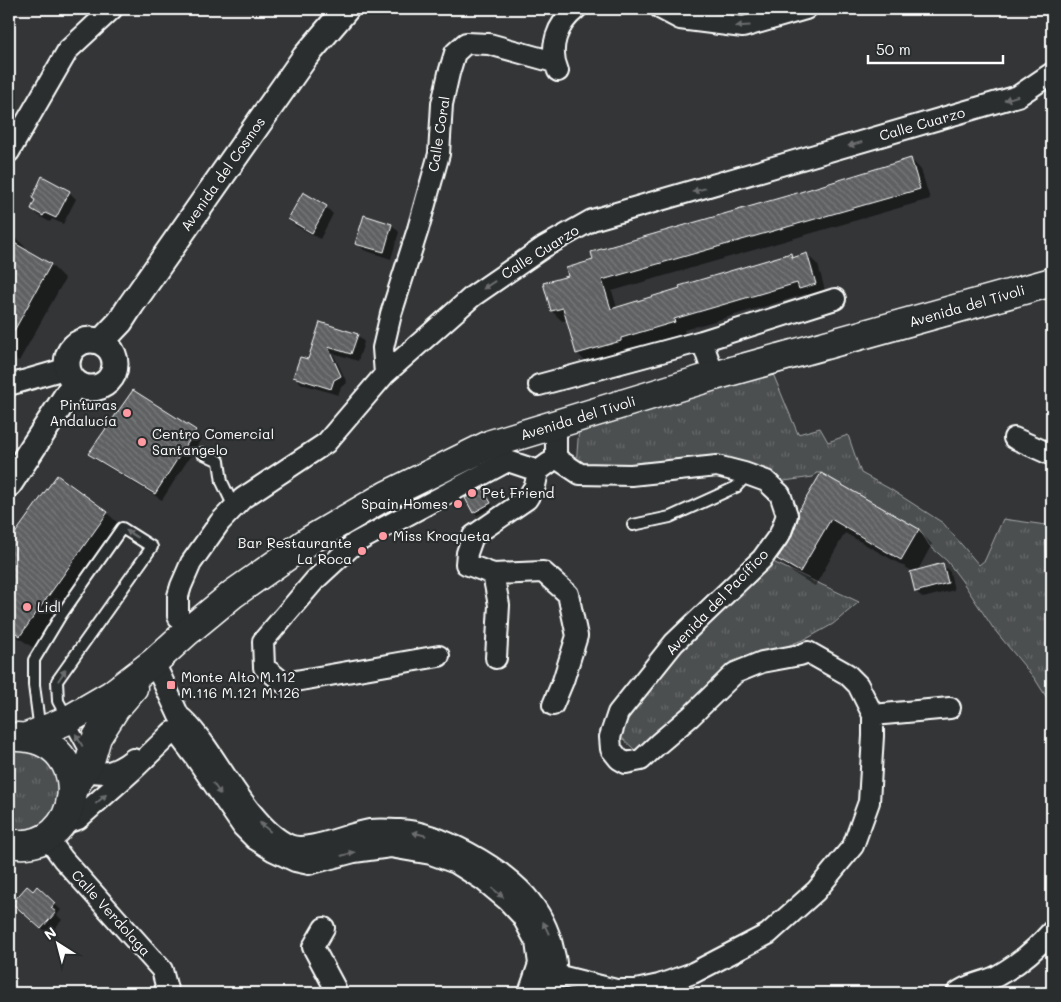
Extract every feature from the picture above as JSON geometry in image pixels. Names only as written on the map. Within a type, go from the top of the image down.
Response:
[{"type":"main road","name":"Avenida del Tívoli","points":[[19,736],[68,720],[111,695],[154,662],[233,594],[310,540],[387,495],[491,444],[714,376],[1052,282]]},
{"type":"main road","name":"Avenida del Tívoli","points":[[54,831],[70,808],[82,772],[97,737],[115,709],[154,662]]},
{"type":"main road","points":[[19,736],[42,742],[82,772]]},
{"type":"main road","points":[[11,846],[26,844],[54,831]]},
{"type":"street","points":[[9,152],[68,50],[112,9]]},
{"type":"street","name":"Avenida del Cosmos","points":[[101,342],[131,305],[304,57],[346,9]]},
{"type":"street","name":"Calle Coral","points":[[385,374],[383,348],[391,314],[418,228],[438,154],[442,104],[455,53],[466,42],[489,44],[556,67],[554,38],[576,9]]},
{"type":"street","points":[[661,9],[680,19],[743,28],[806,9]]},
{"type":"street","name":"Calle Cuarzo","points":[[188,632],[178,616],[178,596],[191,563],[220,522],[243,498],[326,444],[385,374],[473,296],[544,248],[592,220],[1018,96],[1052,73]]},
{"type":"street","points":[[539,384],[702,341],[835,299]]},
{"type":"street","points":[[9,385],[72,376],[86,388],[96,388],[108,382],[113,375],[116,369],[115,356],[110,348],[101,342],[89,340],[81,342],[74,348],[69,355],[72,376],[9,484]]},
{"type":"street","points":[[702,341],[714,376]]},
{"type":"street","points":[[553,705],[564,681],[577,636],[568,594],[543,572],[493,574],[466,564],[467,553],[473,536],[527,499],[535,486],[538,471],[556,458],[556,424]]},
{"type":"street","points":[[1014,438],[1052,455]]},
{"type":"street","name":"Avenida del Pacífico","points":[[546,980],[616,990],[636,990],[659,985],[693,972],[768,934],[816,891],[853,846],[869,802],[874,736],[873,716],[858,685],[847,674],[808,652],[762,662],[736,673],[641,760],[626,762],[619,759],[611,749],[610,737],[618,713],[674,643],[762,558],[780,534],[787,515],[780,494],[766,481],[717,466],[631,475],[580,474],[556,458]]},
{"type":"street","points":[[439,656],[284,683],[264,667],[264,641],[315,580],[355,542],[508,461],[538,471]]},
{"type":"street","points":[[493,574],[499,605],[496,658]]},
{"type":"street","points":[[154,662],[178,716],[185,720],[257,819],[290,845],[304,846],[370,830],[403,830],[453,845],[491,866],[509,880],[527,897],[544,924],[549,933],[556,963],[546,980],[528,993]]},
{"type":"street","points":[[873,716],[950,708]]},
{"type":"street","points":[[82,772],[120,768],[132,760],[178,716]]},
{"type":"street","points":[[54,831],[78,819],[172,732],[176,732],[180,734],[243,827],[255,839],[274,852],[295,861],[309,864],[354,852],[390,847],[431,854],[456,864],[483,880],[507,900],[522,916],[536,942],[539,964],[546,980]]},
{"type":"street","name":"Calle Verdolaga","points":[[54,831],[63,859],[162,970],[168,993]]},
{"type":"street","points":[[324,928],[313,947],[336,988],[333,993]]},
{"type":"street","points":[[957,993],[965,987],[996,977],[1031,952],[1052,930]]},
{"type":"lane","points":[[202,453],[219,461],[222,482],[234,507]]},
{"type":"lane","points":[[633,525],[670,517],[736,487],[748,474]]},
{"type":"lane","points":[[19,736],[34,685],[34,660],[61,615],[122,528],[152,547],[57,681],[58,701],[68,720],[82,772]]},
{"type":"green space","points":[[771,369],[798,434],[820,428],[828,442],[848,435],[861,473],[943,523],[979,565],[985,560],[1003,519],[1046,525],[1052,540],[1052,706],[1035,679],[993,628],[947,561],[930,546],[919,529],[821,473],[816,473],[813,477],[777,482],[723,463],[678,460],[624,468],[576,466],[579,427]]},
{"type":"green space","points":[[773,562],[859,602],[833,624],[808,638],[779,649],[743,658],[654,732],[636,751],[621,737],[628,719],[652,681]]},
{"type":"green space","points":[[24,751],[42,759],[53,771],[59,785],[58,799],[53,812],[43,822],[28,828],[9,829],[9,752]]},
{"type":"building","points":[[911,158],[920,189],[602,280],[611,309],[680,288],[679,286],[791,253],[792,258],[807,253],[816,284],[799,289],[797,283],[674,319],[675,322],[576,354],[563,308],[551,311],[543,283],[568,276],[566,268],[593,260],[591,252]]},
{"type":"building","points":[[42,176],[70,191],[56,218],[45,213],[43,216],[31,209],[35,200],[32,198]]},
{"type":"building","points":[[303,192],[327,206],[312,233],[288,219]]},
{"type":"building","points":[[364,215],[392,224],[384,252],[355,244]]},
{"type":"building","points":[[9,240],[51,264],[9,340]]},
{"type":"building","points":[[320,322],[358,334],[351,354],[328,347],[341,376],[334,380],[331,389],[293,377],[300,357],[308,359]]},
{"type":"building","name":"Centro Comercial Santangelo","points":[[133,390],[196,430],[155,494],[88,454]]},
{"type":"building","points":[[821,473],[919,529],[901,560],[831,519],[800,572],[777,559],[791,538],[798,519],[798,512]]},
{"type":"building","points":[[57,475],[108,512],[20,636],[9,628],[9,542]]},
{"type":"building","points":[[483,488],[491,503],[473,513],[465,498]]},
{"type":"building","points":[[943,563],[948,583],[915,592],[910,572]]},
{"type":"building","points":[[27,886],[33,891],[37,886],[55,903],[51,908],[56,912],[41,929],[12,903]]},
{"type":"place","name":"Pinturas Andalucía","points":[[127,413]]},
{"type":"place","name":"Centro Comercial Santangelo","points":[[142,442]]},
{"type":"place","name":"Pet Friend","points":[[472,493]]},
{"type":"place","name":"Spain Homes","points":[[458,504]]},
{"type":"place","name":"Miss Kroqueta","points":[[383,536]]},
{"type":"place","name":"Bar Restaurante La Roca","points":[[362,551]]},
{"type":"place","name":"Lidl","points":[[27,607]]},
{"type":"place","name":"Monte Alto M.112 M.116 M.121 M.126","points":[[171,685]]}]
